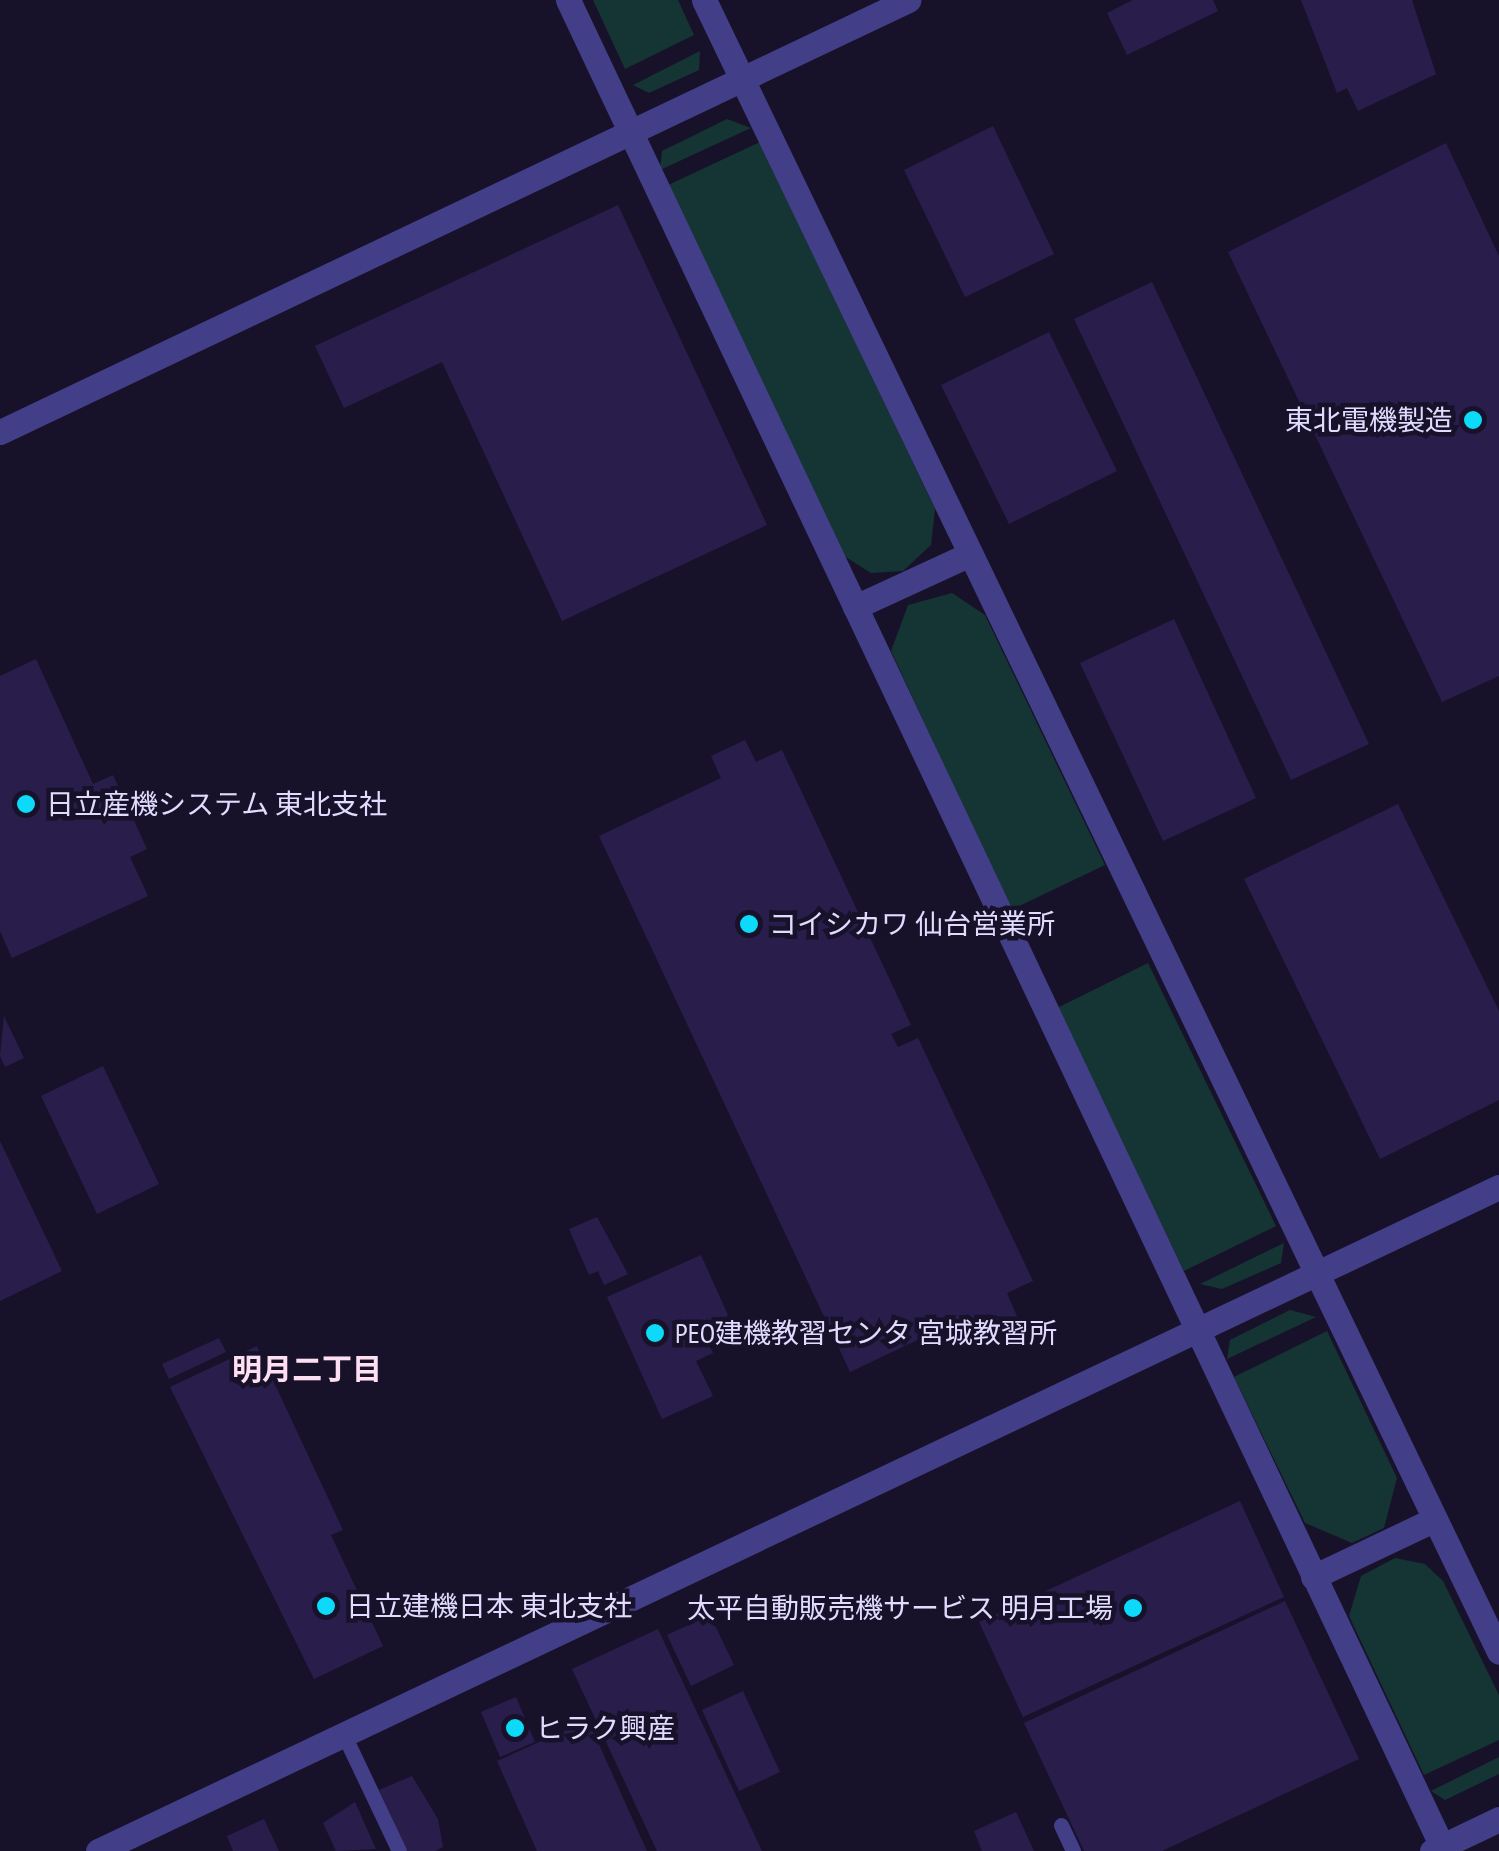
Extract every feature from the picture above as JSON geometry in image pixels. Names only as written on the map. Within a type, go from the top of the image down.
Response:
[{"type":"street","points":[[568,0],[1439,1849],[1499,1819]]},
{"type":"street","points":[[704,0],[1499,1652]]},
{"type":"street","points":[[0,432],[908,0]]},
{"type":"street","points":[[855,607],[970,554]]},
{"type":"street","points":[[98,1851],[1499,1188]]},
{"type":"street","points":[[1313,1576],[1435,1519]]},
{"type":"lane","points":[[344,1735],[399,1851]]},
{"type":"lane","points":[[1061,1825],[1073,1851]]},
{"type":"green space","points":[[593,0],[678,0],[694,35],[625,69]]},
{"type":"green space","points":[[700,51],[699,70],[649,93],[633,85]]},
{"type":"green space","points":[[727,119],[751,128],[660,170],[662,151]]},
{"type":"green space","points":[[760,142],[935,509],[931,545],[903,571],[871,573],[841,554],[666,186]]},
{"type":"green space","points":[[952,593],[985,615],[1105,865],[1011,910],[891,651],[908,605]]},
{"type":"green space","points":[[1148,963],[1276,1226],[1184,1271],[1057,1008]]},
{"type":"green space","points":[[1284,1243],[1281,1263],[1222,1289],[1200,1284]]},
{"type":"green space","points":[[1290,1310],[1316,1317],[1227,1359],[1230,1340]]},
{"type":"green space","points":[[1327,1331],[1397,1478],[1384,1528],[1352,1543],[1305,1523],[1234,1377]]},
{"type":"green space","points":[[1395,1558],[1425,1564],[1443,1581],[1499,1695],[1499,1740],[1424,1775],[1349,1616],[1361,1576]]},
{"type":"green space","points":[[1499,1757],[1499,1774],[1445,1800],[1431,1791]]},
{"type":"building","points":[[1133,0],[1213,0],[1218,11],[1127,55],[1107,13]]},
{"type":"building","points":[[1301,0],[1412,0],[1436,74],[1358,111],[1347,88],[1337,93]]},
{"type":"building","points":[[993,126],[1054,254],[965,297],[904,170]]},
{"type":"building","points":[[1446,143],[1499,256],[1499,676],[1442,702],[1228,252]]},
{"type":"building","points":[[618,205],[767,525],[562,621],[442,362],[344,408],[315,346]]},
{"type":"building","points":[[1152,282],[1369,744],[1291,780],[1074,319]]},
{"type":"building","points":[[1049,332],[1117,471],[1009,524],[941,385]]},
{"type":"building","points":[[1174,619],[1256,798],[1163,841],[1080,663]]},
{"type":"building","points":[[36,659],[93,784],[113,775],[147,849],[130,857],[148,896],[12,958],[0,931],[0,676]]},
{"type":"building","points":[[745,740],[756,762],[782,750],[911,1025],[891,1034],[898,1047],[918,1038],[1033,1281],[1007,1293],[1019,1321],[964,1347],[953,1323],[850,1372],[599,836],[721,778],[711,756]]},
{"type":"building","points":[[1398,804],[1499,1011],[1499,1100],[1380,1159],[1244,879]]},
{"type":"building","points":[[4,1016],[24,1058],[5,1067],[0,1056]]},
{"type":"building","points":[[103,1066],[159,1184],[97,1214],[41,1096]]},
{"type":"building","points":[[0,1141],[62,1271],[0,1301]]},
{"type":"building","points":[[597,1217],[628,1274],[604,1285],[598,1271],[589,1275],[569,1229]]},
{"type":"building","points":[[701,1255],[732,1324],[705,1336],[713,1353],[696,1361],[713,1396],[662,1419],[607,1297]]},
{"type":"building","points":[[219,1338],[226,1352],[169,1379],[162,1364]]},
{"type":"building","points":[[257,1346],[343,1530],[331,1535],[383,1646],[314,1679],[170,1387]]},
{"type":"building","points":[[1240,1501],[1284,1597],[1023,1717],[979,1622]]},
{"type":"building","points":[[1285,1601],[1359,1759],[1162,1851],[1084,1851],[1024,1723]]},
{"type":"building","points":[[710,1615],[734,1665],[691,1686],[667,1635]]},
{"type":"building","points":[[658,1629],[762,1851],[657,1851],[572,1669]]},
{"type":"building","points":[[743,1691],[780,1772],[739,1791],[702,1710]]},
{"type":"building","points":[[516,1697],[535,1742],[500,1757],[481,1712]]},
{"type":"building","points":[[588,1720],[647,1851],[537,1851],[497,1761]]},
{"type":"building","points":[[412,1776],[438,1819],[443,1847],[435,1851],[407,1851],[379,1790]]},
{"type":"building","points":[[355,1802],[376,1849],[336,1851],[323,1823]]},
{"type":"building","points":[[1016,1812],[1034,1851],[982,1851],[974,1831]]},
{"type":"building","points":[[264,1819],[279,1851],[233,1851],[227,1836]]},
{"type":"place","name":"東北電機製造","points":[[1473,420]]},
{"type":"place","name":"日立産機システム 東北支社","points":[[26,804]]},
{"type":"place","name":"コイシカワ 仙台営業所","points":[[749,924]]},
{"type":"place","name":"PEO建機教習センタ 宮城教習所","points":[[655,1333]]},
{"type":"place","name":"日立建機日本 東北支社","points":[[326,1606]]},
{"type":"place","name":"太平自動販売機サービス 明月工場","points":[[1133,1608]]},
{"type":"place","name":"ヒラク興産","points":[[515,1728]]},
{"type":"district","name":"明月二丁目","points":[[307,1369]]}]
